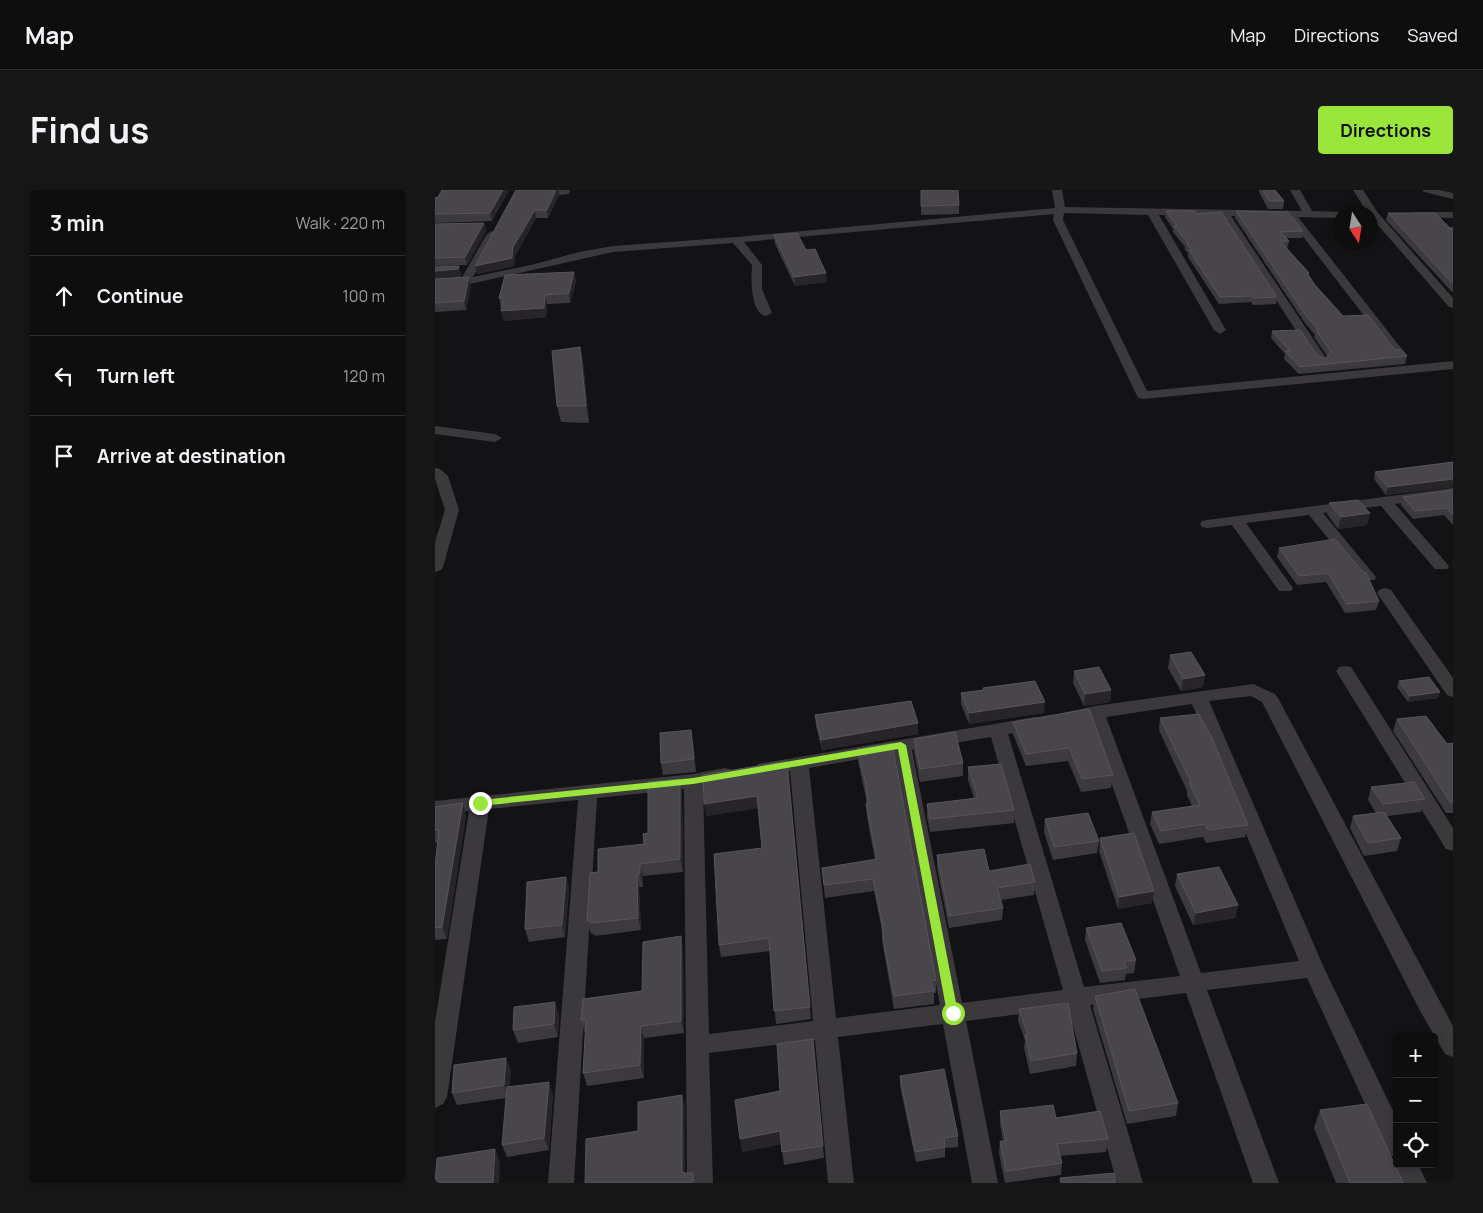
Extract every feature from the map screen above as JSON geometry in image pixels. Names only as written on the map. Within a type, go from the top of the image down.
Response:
[{"type":"street","points":[[1057,190],[1060,210],[1058,220],[1143,395],[1453,365]]},
{"type":"street","points":[[1295,190],[1309,215]]},
{"type":"street","points":[[1358,190],[1366,205]]},
{"type":"street","points":[[1427,190],[1453,196]]},
{"type":"street","points":[[435,284],[465,282],[537,268],[579,255],[613,249],[736,240],[1060,210],[1292,216],[1333,215]]},
{"type":"street","points":[[1152,212],[1220,330]]},
{"type":"street","points":[[1225,214],[1322,361]]},
{"type":"street","points":[[1378,215],[1453,215]]},
{"type":"street","points":[[1437,215],[1448,226]]},
{"type":"street","points":[[1292,216],[1399,352]]},
{"type":"street","points":[[1378,222],[1453,305]]},
{"type":"street","points":[[465,282],[467,270],[497,226],[488,226]]},
{"type":"street","points":[[736,240],[757,265],[756,289],[765,313]]},
{"type":"street","points":[[435,430],[495,438]]},
{"type":"street","points":[[435,472],[441,476],[452,510],[435,566]]},
{"type":"street","points":[[1207,524],[1453,492]]},
{"type":"street","points":[[1385,500],[1441,566]]},
{"type":"street","points":[[1313,510],[1368,577]]},
{"type":"street","points":[[1236,520],[1285,588]]},
{"type":"street","points":[[1385,593],[1453,691]]},
{"type":"street","points":[[1345,671],[1453,844]]},
{"type":"street","points":[[435,808],[693,781],[1095,712],[1253,690],[1269,698],[1427,1002],[1453,1047]]},
{"type":"street","points":[[1198,697],[1313,968],[1393,1138]]},
{"type":"street","points":[[1095,712],[1267,1183]]},
{"type":"street","points":[[998,729],[1130,1183]]},
{"type":"street","points":[[901,745],[985,1183]]},
{"type":"street","points":[[799,763],[841,1183]]},
{"type":"street","points":[[693,781],[700,1183]]},
{"type":"street","points":[[561,1183],[588,792]]},
{"type":"street","points":[[435,1097],[480,803]]},
{"type":"street","points":[[698,1045],[1313,968]]},
{"type":"street","points":[[1407,1168],[1414,1183]]},
{"type":"building","points":[[442,190],[503,190],[490,213],[435,214],[435,198],[438,197]]},
{"type":"building","points":[[516,190],[556,190],[547,210],[535,210],[513,247],[512,258],[475,266]]},
{"type":"building","points":[[921,190],[958,190],[959,205],[921,206]]},
{"type":"building","points":[[1263,190],[1275,190],[1284,201],[1269,201]]},
{"type":"building","points":[[1166,211],[1195,211],[1197,214],[1221,212],[1277,297],[1220,297],[1189,250],[1192,250],[1186,243],[1188,243],[1174,226],[1177,226]]},
{"type":"building","points":[[1236,211],[1288,212],[1303,231],[1280,232],[1289,241],[1280,241],[1309,273],[1307,273],[1315,285],[1343,316],[1368,315],[1395,350],[1402,350],[1407,356],[1300,367],[1285,351],[1290,351],[1272,331],[1300,330],[1316,354],[1325,359],[1331,352],[1316,330],[1318,329],[1306,316]]},
{"type":"building","points":[[1388,213],[1435,213],[1450,228],[1453,228],[1453,284]]},
{"type":"building","points":[[484,223],[465,257],[435,258],[435,224]]},
{"type":"building","points":[[797,233],[806,250],[815,249],[826,273],[794,277],[774,235]]},
{"type":"building","points":[[459,266],[458,269],[435,271],[435,267]]},
{"type":"building","points":[[574,272],[569,293],[545,295],[544,308],[501,311],[503,298],[499,298],[505,275]]},
{"type":"building","points":[[469,277],[464,301],[435,303],[435,279]]},
{"type":"building","points":[[580,347],[586,406],[557,406],[552,351]]},
{"type":"building","points":[[1453,462],[1453,479],[1388,487],[1375,472]]},
{"type":"building","points":[[1453,490],[1453,515],[1446,508],[1415,511],[1403,497]]},
{"type":"building","points":[[1358,500],[1370,513],[1341,517],[1329,503]]},
{"type":"building","points":[[1335,539],[1363,572],[1366,573],[1379,601],[1347,604],[1328,573],[1299,576],[1279,548]]},
{"type":"building","points":[[1191,652],[1205,675],[1183,679],[1170,655]]},
{"type":"building","points":[[1099,667],[1111,690],[1085,694],[1074,671]]},
{"type":"building","points":[[1429,677],[1440,692],[1410,696],[1399,681]]},
{"type":"building","points":[[1035,681],[1045,702],[969,713],[961,693],[984,690],[983,688]]},
{"type":"building","points":[[911,701],[918,723],[821,740],[815,715]]},
{"type":"building","points":[[1089,709],[1113,775],[1082,779],[1069,748],[1026,754],[1013,722]]},
{"type":"building","points":[[1199,714],[1212,738],[1248,825],[1208,830],[1205,824],[1161,831],[1152,812],[1200,805],[1160,718]]},
{"type":"building","points":[[1426,716],[1447,744],[1453,743],[1453,802],[1450,802],[1397,719]]},
{"type":"building","points":[[691,730],[694,759],[661,763],[660,733]]},
{"type":"building","points":[[955,732],[963,763],[920,769],[914,739]]},
{"type":"building","points":[[892,743],[936,980],[931,981],[934,991],[894,996],[873,879],[824,885],[822,868],[877,859],[866,804],[868,803],[866,785],[857,749]]},
{"type":"building","points":[[787,761],[810,1007],[774,1011],[769,938],[719,945],[714,854],[762,848],[757,796],[704,804],[703,775]]},
{"type":"building","points":[[1001,764],[1014,810],[930,819],[927,804],[978,798],[968,767]]},
{"type":"building","points":[[680,779],[680,859],[640,864],[640,874],[637,874],[638,918],[591,923],[591,921],[587,921],[590,873],[598,872],[598,849],[644,844],[643,834],[648,833],[648,782]]},
{"type":"building","points":[[1414,782],[1425,799],[1383,804],[1371,787]]},
{"type":"building","points":[[463,803],[442,927],[435,928],[435,865],[439,830],[435,830],[435,807]]},
{"type":"building","points":[[1384,812],[1401,838],[1368,843],[1353,816]]},
{"type":"building","points":[[1088,813],[1099,841],[1054,847],[1045,819]]},
{"type":"building","points":[[1134,833],[1154,891],[1119,897],[1100,838]]},
{"type":"building","points":[[984,849],[989,871],[1030,864],[1035,882],[997,888],[1003,908],[949,916],[937,855]]},
{"type":"building","points":[[1219,867],[1238,905],[1196,913],[1177,874]]},
{"type":"building","points":[[566,877],[562,925],[525,929],[527,882]]},
{"type":"building","points":[[1121,923],[1136,960],[1124,962],[1127,968],[1102,971],[1086,928]]},
{"type":"building","points":[[681,936],[681,1021],[641,1026],[640,1065],[583,1073],[586,1020],[581,1020],[583,999],[642,991],[643,942]]},
{"type":"building","points":[[1135,989],[1178,1103],[1129,1111],[1095,996]]},
{"type":"building","points":[[555,1002],[554,1024],[513,1030],[514,1007]]},
{"type":"building","points":[[1068,1003],[1077,1053],[1031,1061],[1025,1035],[1028,1035],[1019,1009]]},
{"type":"building","points":[[813,1039],[823,1146],[782,1152],[780,1131],[740,1139],[735,1100],[780,1091],[777,1044]]},
{"type":"building","points":[[506,1058],[504,1085],[452,1093],[454,1065]]},
{"type":"building","points":[[944,1069],[958,1136],[944,1138],[945,1147],[915,1152],[900,1076]]},
{"type":"building","points":[[549,1082],[544,1138],[502,1145],[507,1087]]},
{"type":"building","points":[[682,1095],[682,1171],[684,1173],[693,1173],[693,1182],[585,1183],[586,1139],[638,1131],[638,1102]]},
{"type":"building","points":[[1367,1104],[1393,1161],[1393,1168],[1396,1168],[1403,1183],[1350,1183],[1320,1110]]},
{"type":"building","points":[[1053,1105],[1056,1118],[1100,1111],[1108,1139],[1057,1144],[1062,1163],[1006,1171],[1000,1141],[1006,1141],[1000,1111]]},
{"type":"building","points":[[495,1149],[493,1183],[435,1183],[437,1158]]},
{"type":"building","points":[[1114,1173],[1116,1183],[1061,1183],[1060,1178]]},
{"type":"route","points":[[480,803],[693,781],[901,745],[953,1013]]}]
